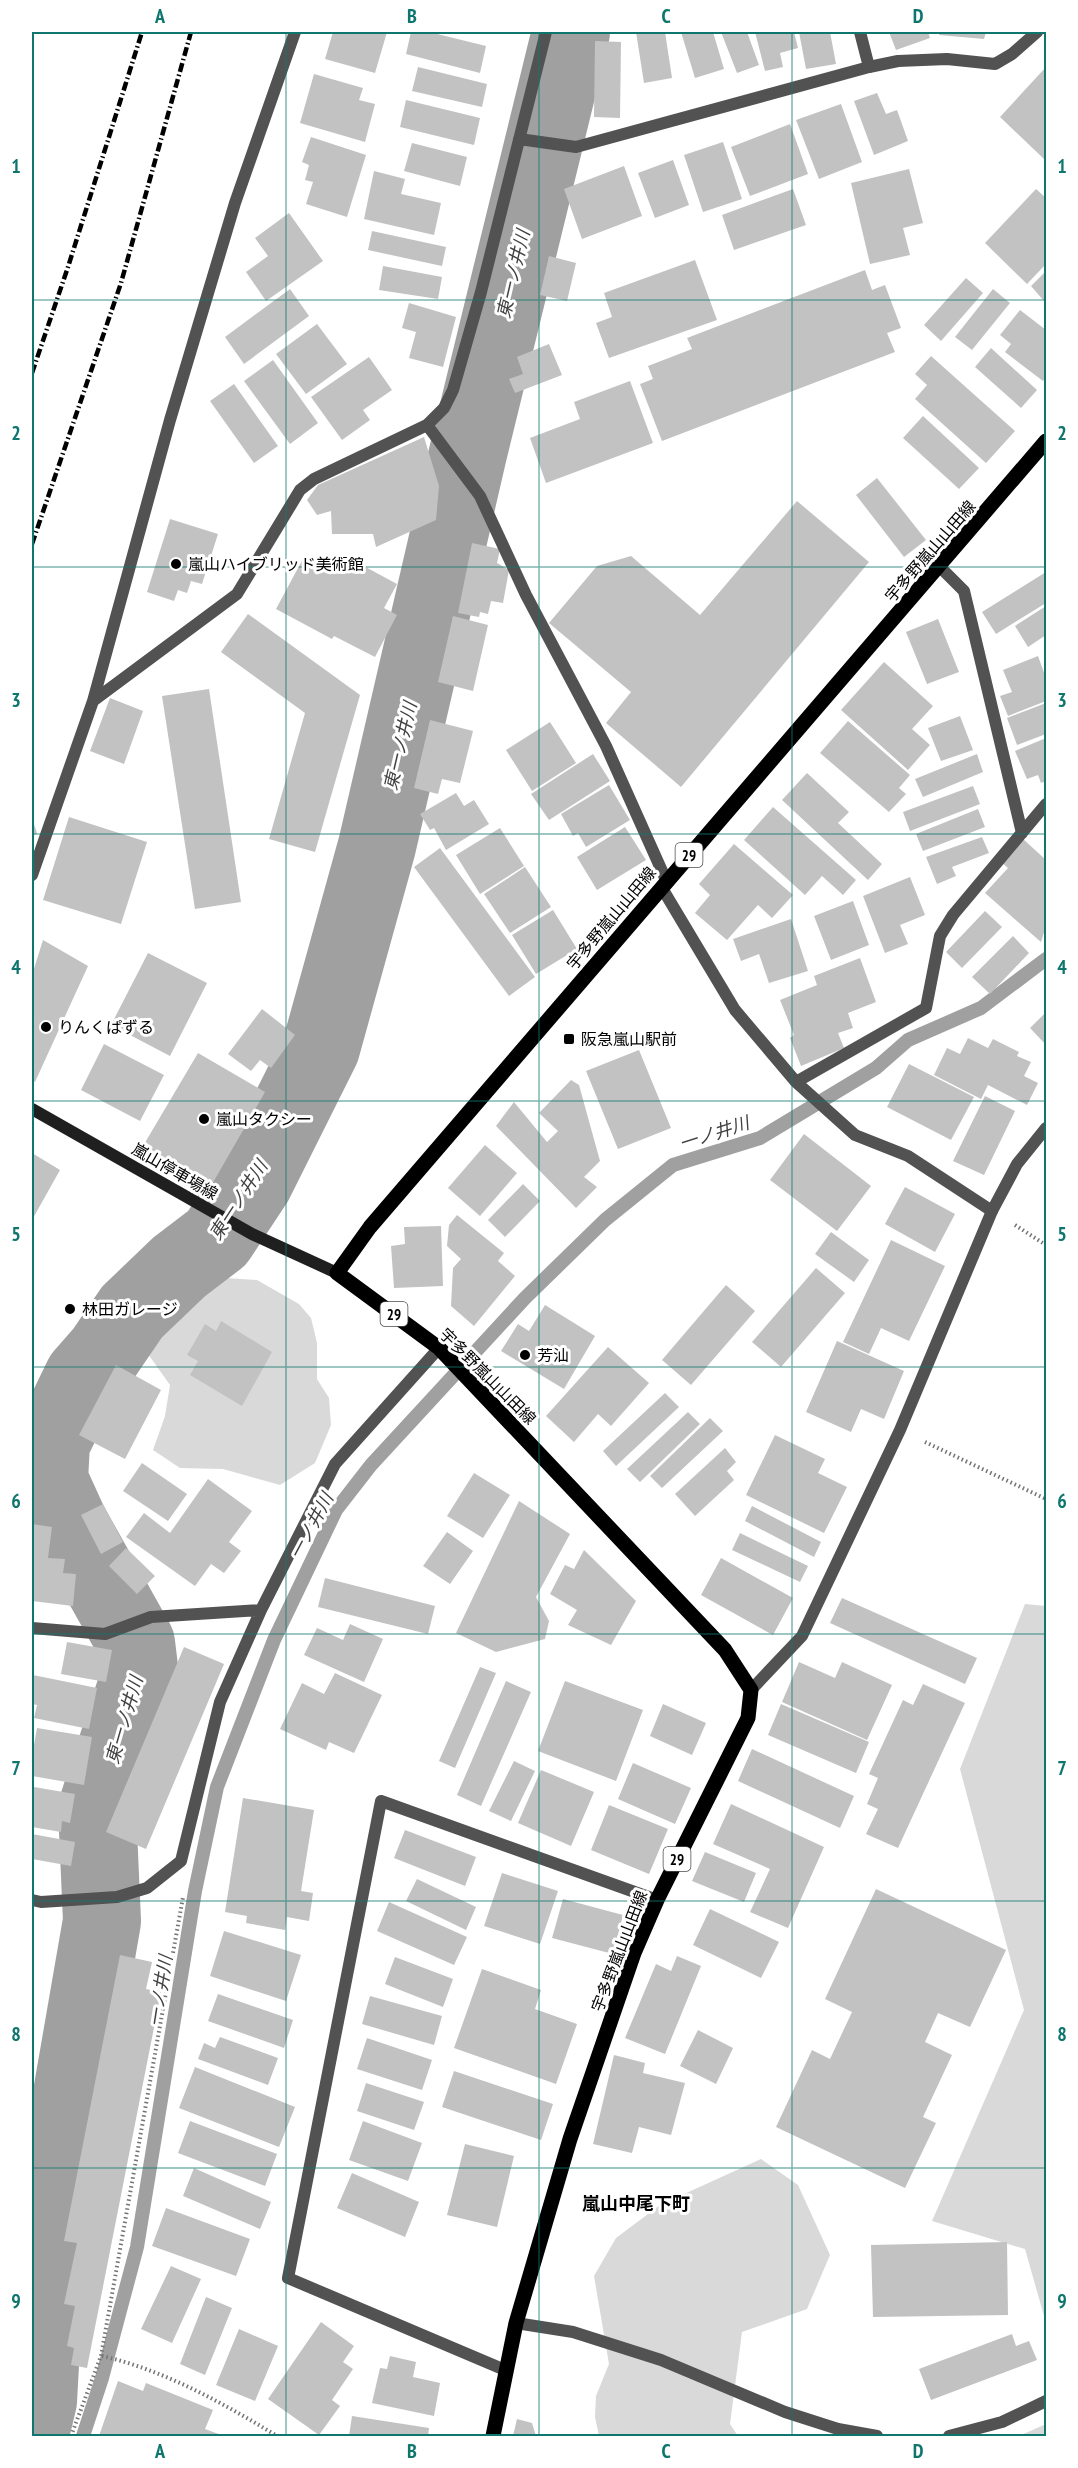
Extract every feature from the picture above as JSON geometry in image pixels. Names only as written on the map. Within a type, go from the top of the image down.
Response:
[{"type":"main road","name":"宇多野嵐山山田線","points":[[493,2436],[516,2323],[574,2128],[633,1953],[748,1718],[751,1690],[725,1650],[444,1353],[337,1273],[370,1227],[1047,441]]},
{"type":"main road","name":"嵐山停車場線","points":[[32,1109],[252,1234],[337,1273]]},
{"type":"street","points":[[32,874],[93,701],[170,420],[235,203],[295,32]]},
{"type":"street","points":[[93,701],[237,594],[300,490],[314,478],[427,425],[444,408],[453,390],[481,292],[546,32]]},
{"type":"street","points":[[860,32],[869,67]]},
{"type":"street","points":[[519,139],[576,147],[898,61],[947,59],[995,64],[1012,54],[1037,32]]},
{"type":"street","points":[[427,425],[480,496],[526,595],[606,746],[664,884],[735,1010],[796,1082],[855,1135],[908,1156],[992,1211]]},
{"type":"street","points":[[940,567],[964,591],[1022,833]]},
{"type":"street","points":[[796,1082],[926,1008],[940,936],[953,915],[1047,804]]},
{"type":"street","points":[[751,1690],[802,1636],[900,1431],[992,1211],[1017,1164],[1047,1128]]},
{"type":"street","points":[[32,1900],[117,1897],[147,1888],[181,1861],[220,1702],[261,1610],[335,1464],[444,1353]]},
{"type":"street","points":[[32,1628],[105,1634],[151,1617],[261,1610]]},
{"type":"street","points":[[505,2370],[288,2278],[381,1801],[657,1900]]},
{"type":"street","points":[[516,2323],[573,2332],[661,2360],[785,2412],[838,2429],[877,2436]]},
{"type":"street","points":[[949,2436],[1002,2422],[1047,2401]]},
{"type":"path","points":[[900,1431],[1047,1499]]},
{"type":"path","points":[[71,2436],[101,2356],[183,1897],[185,1880],[181,1861]]},
{"type":"path","points":[[101,2356],[135,2363],[236,2411],[277,2436]]},
{"type":"shaded area","points":[[226,1278],[257,1280],[299,1304],[311,1318],[317,1343],[317,1379],[329,1398],[331,1425],[315,1463],[280,1485],[223,1469],[180,1468],[153,1450],[165,1416],[170,1385],[148,1354],[154,1329]]},
{"type":"shaded area","points":[[1025,1604],[1046,1606],[1046,2323],[1025,2249],[932,2221],[1024,2010],[960,1769]]},
{"type":"shaded area","points":[[761,2159],[798,2185],[830,2255],[807,2309],[742,2332],[730,2424],[738,2436],[599,2436],[595,2417],[596,2396],[609,2364],[594,2276],[616,2238],[660,2205]]},
{"type":"shaded area","points":[[1046,2424],[1046,2436],[1019,2436]]},
{"type":"building","points":[[333,32],[387,32],[375,73],[325,59]]},
{"type":"building","points":[[411,32],[429,32],[486,46],[480,73],[406,54]]},
{"type":"building","points":[[636,32],[665,32],[672,78],[644,83]]},
{"type":"building","points":[[681,32],[713,32],[724,69],[695,78]]},
{"type":"building","points":[[721,32],[747,32],[759,65],[737,73]]},
{"type":"building","points":[[755,32],[794,32],[798,48],[780,53],[783,67],[765,71]]},
{"type":"building","points":[[799,32],[830,32],[836,64],[806,69]]},
{"type":"building","points":[[889,32],[928,32],[930,38],[896,50]]},
{"type":"building","points":[[940,32],[986,32],[984,39],[939,35]]},
{"type":"building","points":[[595,41],[621,42],[620,118],[594,117]]},
{"type":"building","points":[[418,67],[487,84],[482,107],[412,91]]},
{"type":"building","points":[[1046,67],[1046,156],[1044,159],[1000,117]]},
{"type":"building","points":[[314,74],[363,88],[359,100],[375,104],[365,142],[300,123]]},
{"type":"building","points":[[877,93],[886,114],[897,110],[908,141],[874,155],[854,101]]},
{"type":"building","points":[[406,100],[480,118],[474,145],[400,127]]},
{"type":"building","points":[[841,104],[862,162],[819,179],[796,120]]},
{"type":"building","points":[[790,124],[808,174],[750,196],[731,147]]},
{"type":"building","points":[[311,137],[366,155],[347,217],[306,204],[313,182],[305,180],[309,165],[302,162]]},
{"type":"building","points":[[723,142],[742,199],[703,212],[684,155]]},
{"type":"building","points":[[412,143],[467,157],[460,186],[404,171]]},
{"type":"building","points":[[673,160],[689,205],[655,218],[638,173]]},
{"type":"building","points":[[624,166],[642,216],[582,239],[564,189]]},
{"type":"building","points":[[909,169],[923,223],[903,228],[910,255],[870,264],[851,183]]},
{"type":"building","points":[[374,171],[405,179],[401,194],[441,203],[434,235],[364,219]]},
{"type":"building","points":[[793,189],[806,225],[734,250],[722,215]]},
{"type":"building","points":[[1036,189],[1046,198],[1046,264],[1027,284],[985,243]]},
{"type":"building","points":[[289,213],[323,261],[266,301],[246,272],[268,256],[255,238]]},
{"type":"building","points":[[372,231],[446,247],[442,266],[368,250]]},
{"type":"building","points":[[549,256],[576,263],[567,301],[540,295]]},
{"type":"building","points":[[695,260],[717,320],[609,358],[596,323],[612,317],[604,293]]},
{"type":"building","points":[[383,266],[442,277],[438,299],[379,290]]},
{"type":"building","points":[[865,270],[872,290],[885,285],[901,328],[887,333],[895,352],[662,441],[640,384],[653,379],[648,366],[692,349],[687,338]]},
{"type":"building","points":[[1046,271],[1046,299],[1044,301],[1031,286]]},
{"type":"building","points":[[966,278],[983,293],[941,341],[924,325]]},
{"type":"building","points":[[290,289],[309,316],[244,364],[225,337]]},
{"type":"building","points":[[993,289],[1010,303],[972,350],[955,337]]},
{"type":"building","points":[[409,303],[456,317],[443,367],[409,358],[416,332],[402,328]]},
{"type":"building","points":[[1020,310],[1046,330],[1046,376],[1043,381],[1005,352],[1011,344],[1000,335]]},
{"type":"building","points":[[317,324],[347,364],[306,394],[276,354]]},
{"type":"building","points":[[549,344],[562,375],[515,393],[509,379],[523,374],[517,357]]},
{"type":"building","points":[[991,348],[1037,390],[1021,408],[975,367]]},
{"type":"building","points":[[931,356],[1015,431],[986,463],[915,399],[927,385],[915,374]]},
{"type":"building","points":[[369,357],[392,390],[363,410],[370,420],[342,440],[311,397]]},
{"type":"building","points":[[273,360],[318,423],[290,444],[244,381]]},
{"type":"building","points":[[630,381],[653,443],[546,483],[530,438],[580,419],[574,402]]},
{"type":"building","points":[[234,384],[278,446],[254,463],[210,401]]},
{"type":"building","points":[[923,416],[979,468],[959,489],[903,438]]},
{"type":"building","points":[[424,437],[439,486],[436,520],[376,547],[373,534],[332,534],[331,511],[317,515],[307,500],[318,485]]},
{"type":"building","points":[[877,478],[926,540],[904,557],[856,495]]},
{"type":"building","points":[[797,501],[869,562],[681,787],[606,723],[631,692],[549,623],[597,566],[631,556],[700,615]]},
{"type":"building","points":[[170,519],[218,534],[202,584],[191,581],[187,593],[178,590],[174,601],[147,592]]},
{"type":"building","points":[[472,543],[500,549],[497,563],[509,570],[503,603],[491,601],[488,614],[480,612],[479,617],[458,613]]},
{"type":"building","points":[[305,555],[339,573],[347,557],[397,584],[384,608],[397,615],[375,657],[334,636],[332,639],[276,609]]},
{"type":"building","points":[[1046,572],[1046,603],[996,634],[982,612]]},
{"type":"building","points":[[1046,606],[1046,635],[1028,647],[1015,626]]},
{"type":"building","points":[[248,614],[360,695],[315,852],[269,839],[305,713],[221,652]]},
{"type":"building","points":[[453,616],[488,625],[473,691],[438,682]]},
{"type":"building","points":[[938,619],[959,672],[927,684],[906,632]]},
{"type":"building","points":[[1038,656],[1046,678],[1046,701],[1008,716],[1000,696],[1012,692],[1003,670]]},
{"type":"building","points":[[884,662],[933,706],[912,729],[930,745],[908,770],[841,710]]},
{"type":"building","points":[[209,689],[241,902],[195,909],[162,696]]},
{"type":"building","points":[[110,698],[143,711],[124,764],[90,751]]},
{"type":"building","points":[[1046,703],[1046,734],[1017,745],[1007,718]]},
{"type":"building","points":[[960,716],[973,750],[941,761],[928,728]]},
{"type":"building","points":[[430,720],[473,731],[460,783],[442,779],[438,794],[414,788]]},
{"type":"building","points":[[848,721],[910,775],[899,788],[906,794],[889,812],[820,753]]},
{"type":"building","points":[[550,722],[576,763],[532,791],[506,750]]},
{"type":"building","points":[[1046,738],[1046,781],[1041,783],[1038,775],[1027,779],[1015,751]]},
{"type":"building","points":[[593,754],[610,781],[549,820],[531,794]]},
{"type":"building","points":[[977,754],[983,772],[923,797],[915,779]]},
{"type":"building","points":[[807,773],[849,812],[838,823],[882,864],[868,880],[782,800]]},
{"type":"building","points":[[609,785],[630,820],[586,847],[578,833],[573,836],[561,814]]},
{"type":"building","points":[[973,786],[980,804],[910,831],[903,812]]},
{"type":"building","points":[[456,793],[464,806],[474,800],[489,824],[446,850],[434,828],[430,830],[420,814]]},
{"type":"building","points":[[773,807],[856,880],[843,895],[822,876],[805,895],[744,840]]},
{"type":"building","points":[[978,809],[985,827],[923,851],[916,834]]},
{"type":"building","points":[[69,817],[147,842],[121,924],[43,900]]},
{"type":"building","points":[[32,818],[37,833],[32,837]]},
{"type":"building","points":[[625,827],[646,860],[597,890],[577,857]]},
{"type":"building","points":[[500,828],[524,866],[480,894],[456,855]]},
{"type":"building","points":[[982,837],[989,853],[952,867],[956,876],[937,884],[926,857]]},
{"type":"building","points":[[1022,838],[1046,860],[1046,926],[1041,942],[985,893],[1008,868],[1001,862]]},
{"type":"building","points":[[734,844],[793,895],[772,918],[758,905],[727,940],[695,913],[710,895],[699,884]]},
{"type":"building","points":[[440,848],[535,977],[509,996],[414,867]]},
{"type":"building","points":[[525,867],[551,907],[510,933],[484,894]]},
{"type":"building","points":[[910,877],[925,915],[900,925],[908,944],[885,953],[863,896]]},
{"type":"building","points":[[853,901],[869,945],[831,960],[814,916]]},
{"type":"building","points":[[553,910],[577,949],[536,974],[512,935]]},
{"type":"building","points":[[985,911],[1002,927],[962,968],[946,952]]},
{"type":"building","points":[[791,919],[808,971],[769,983],[759,954],[741,961],[733,939]]},
{"type":"building","points":[[1013,936],[1029,953],[990,994],[972,977]]},
{"type":"building","name":"りんくぱずる","points":[[43,940],[88,966],[35,1082],[32,1080],[32,975]]},
{"type":"building","points":[[148,953],[207,983],[170,1056],[111,1025]]},
{"type":"building","points":[[860,958],[876,1002],[848,1013],[853,1028],[838,1033],[844,1048],[801,1066],[790,1038],[794,1035],[780,1000],[817,985],[814,976]]},
{"type":"building","points":[[262,1009],[295,1035],[271,1068],[260,1060],[251,1071],[228,1054]]},
{"type":"building","points":[[1046,1012],[1046,1045],[1030,1028]]},
{"type":"building","points":[[968,1038],[988,1048],[993,1039],[1019,1052],[1017,1056],[1031,1062],[1024,1076],[1038,1083],[1027,1105],[988,1085],[981,1099],[934,1075],[947,1048],[960,1054]]},
{"type":"building","points":[[104,1044],[164,1075],[140,1121],[81,1090]]},
{"type":"building","points":[[639,1050],[671,1128],[618,1149],[586,1071]]},
{"type":"building","name":"嵐山タクシー","points":[[198,1053],[265,1092],[211,1186],[143,1146]]},
{"type":"building","points":[[909,1064],[974,1097],[951,1140],[887,1107]]},
{"type":"building","points":[[571,1080],[579,1085],[600,1161],[584,1177],[597,1187],[576,1208],[496,1126],[514,1102],[547,1142],[558,1131],[539,1113]]},
{"type":"building","points":[[985,1096],[1015,1111],[984,1175],[953,1161]]},
{"type":"building","points":[[804,1134],[871,1186],[837,1231],[770,1180]]},
{"type":"building","points":[[485,1145],[517,1173],[480,1216],[448,1188]]},
{"type":"building","points":[[32,1153],[60,1170],[32,1220]]},
{"type":"building","points":[[523,1184],[540,1201],[505,1237],[488,1220]]},
{"type":"building","points":[[905,1187],[955,1214],[935,1252],[885,1224]]},
{"type":"building","points":[[457,1215],[504,1253],[498,1261],[515,1276],[474,1326],[451,1306],[453,1268],[461,1259],[447,1246],[449,1225]]},
{"type":"building","points":[[441,1226],[443,1286],[394,1288],[391,1246],[405,1244],[404,1227]]},
{"type":"building","points":[[831,1232],[869,1260],[854,1282],[815,1254]]},
{"type":"building","points":[[891,1240],[945,1266],[909,1341],[881,1328],[869,1354],[843,1342]]},
{"type":"building","points":[[816,1268],[845,1293],[781,1367],[752,1342]]},
{"type":"building","points":[[726,1285],[755,1311],[691,1385],[662,1360]]},
{"type":"building","points":[[545,1305],[595,1336],[564,1389],[501,1351],[518,1324],[529,1331]]},
{"type":"building","points":[[221,1321],[272,1352],[242,1406],[190,1375],[198,1361],[187,1355],[205,1324],[216,1331]]},
{"type":"building","points":[[837,1341],[904,1371],[884,1419],[861,1409],[851,1432],[806,1412]]},
{"type":"building","points":[[608,1347],[649,1383],[611,1426],[598,1414],[574,1442],[546,1416]]},
{"type":"building","points":[[116,1365],[161,1390],[125,1459],[79,1435]]},
{"type":"building","points":[[665,1393],[679,1407],[616,1466],[603,1451]]},
{"type":"building","points":[[688,1412],[700,1424],[640,1482],[627,1469]]},
{"type":"building","points":[[710,1418],[723,1431],[662,1488],[650,1476]]},
{"type":"building","points":[[775,1435],[825,1459],[818,1473],[847,1487],[824,1533],[746,1495]]},
{"type":"building","points":[[725,1448],[736,1462],[727,1471],[734,1480],[695,1516],[675,1494]]},
{"type":"building","points":[[142,1463],[187,1494],[168,1521],[123,1491]]},
{"type":"building","points":[[474,1473],[510,1495],[483,1538],[447,1516]]},
{"type":"building","points":[[208,1479],[252,1511],[229,1542],[241,1551],[224,1573],[211,1564],[195,1586],[126,1537],[144,1513],[170,1533]]},
{"type":"building","points":[[519,1501],[570,1534],[536,1597],[549,1621],[545,1639],[496,1652],[456,1633]]},
{"type":"building","points":[[103,1504],[123,1542],[101,1554],[81,1515]]},
{"type":"building","points":[[752,1506],[821,1542],[814,1557],[745,1521]]},
{"type":"building","points":[[32,1524],[52,1527],[48,1558],[65,1559],[63,1573],[76,1574],[73,1606],[32,1601]]},
{"type":"building","points":[[447,1532],[473,1551],[450,1584],[423,1566]]},
{"type":"building","points":[[740,1533],[808,1566],[800,1582],[732,1550]]},
{"type":"building","points":[[126,1548],[155,1576],[137,1594],[109,1566]]},
{"type":"building","points":[[584,1550],[636,1601],[611,1645],[568,1625],[577,1610],[550,1594],[565,1565],[574,1569]]},
{"type":"building","points":[[721,1558],[793,1598],[773,1635],[701,1595]]},
{"type":"building","points":[[325,1578],[435,1606],[428,1634],[318,1607]]},
{"type":"building","points":[[842,1598],[977,1658],[965,1684],[830,1623]]},
{"type":"building","points":[[350,1624],[383,1639],[364,1682],[304,1655],[317,1628],[343,1640]]},
{"type":"building","points":[[67,1642],[112,1650],[106,1682],[61,1674]]},
{"type":"building","points":[[184,1647],[224,1664],[146,1849],[106,1832]]},
{"type":"building","points":[[799,1662],[835,1678],[842,1662],[892,1685],[867,1740],[782,1702]]},
{"type":"building","points":[[480,1667],[496,1673],[455,1768],[439,1761]]},
{"type":"building","points":[[335,1673],[382,1695],[354,1753],[329,1742],[326,1750],[280,1729],[302,1683],[324,1694]]},
{"type":"building","points":[[33,1675],[97,1688],[89,1729],[34,1718],[37,1705],[32,1704]]},
{"type":"building","points":[[506,1681],[531,1692],[481,1806],[457,1795]]},
{"type":"building","points":[[565,1681],[643,1710],[616,1781],[538,1751]]},
{"type":"building","points":[[923,1684],[965,1703],[898,1848],[866,1834],[878,1809],[867,1804],[878,1778],[869,1774],[903,1700],[913,1705]]},
{"type":"building","points":[[663,1704],[706,1723],[692,1755],[650,1736]]},
{"type":"building","points":[[781,1704],[869,1742],[856,1773],[768,1735]]},
{"type":"building","points":[[37,1728],[92,1737],[84,1785],[32,1776],[32,1756]]},
{"type":"building","points":[[752,1749],[854,1796],[840,1828],[738,1781]]},
{"type":"building","points":[[514,1761],[535,1771],[511,1821],[489,1811]]},
{"type":"building","points":[[633,1763],[691,1788],[675,1824],[618,1799]]},
{"type":"building","points":[[541,1770],[594,1792],[571,1846],[518,1823]]},
{"type":"building","points":[[34,1787],[75,1794],[70,1823],[62,1821],[61,1832],[32,1827]]},
{"type":"building","points":[[243,1798],[314,1810],[301,1891],[313,1893],[309,1921],[287,1917],[285,1930],[246,1923],[247,1916],[225,1912]]},
{"type":"building","points":[[731,1804],[824,1847],[788,1928],[750,1912],[770,1869],[713,1844]]},
{"type":"building","points":[[609,1805],[668,1829],[649,1874],[591,1850]]},
{"type":"building","points":[[405,1830],[476,1857],[465,1886],[394,1858]]},
{"type":"building","points":[[32,1834],[75,1842],[71,1866],[32,1859]]},
{"type":"building","points":[[705,1852],[756,1873],[744,1902],[692,1881]]},
{"type":"building","points":[[502,1873],[558,1891],[540,1944],[484,1926]]},
{"type":"building","points":[[417,1879],[476,1907],[466,1930],[406,1901]]},
{"type":"building","points":[[876,1889],[1006,1950],[970,2027],[938,2013],[925,2042],[952,2055],[923,2117],[936,2123],[905,2188],[776,2127],[812,2050],[830,2059],[852,2012],[825,1999]]},
{"type":"building","points":[[563,1899],[623,1915],[613,1954],[552,1938]]},
{"type":"building","points":[[389,1902],[467,1937],[454,1965],[377,1931]]},
{"type":"building","points":[[710,1909],[779,1942],[761,1978],[693,1945]]},
{"type":"building","points":[[224,1931],[301,1955],[286,2001],[210,1976]]},
{"type":"building","points":[[120,1955],[152,1962],[146,1989],[161,1992],[87,2368],[71,2365],[74,2348],[67,2346],[75,2306],[64,2304],[77,2243],[64,2241]]},
{"type":"building","points":[[677,1956],[701,1966],[665,2054],[625,2038],[656,1964],[671,1971]]},
{"type":"building","points":[[395,1957],[453,1979],[443,2007],[385,1984]]},
{"type":"building","points":[[482,1969],[541,1990],[535,2009],[577,2024],[556,2084],[454,2048]]},
{"type":"building","points":[[218,1994],[293,2020],[284,2048],[208,2021]]},
{"type":"building","points":[[370,1996],[442,2016],[434,2045],[362,2024]]},
{"type":"building","points":[[698,2030],[733,2048],[716,2084],[680,2066]]},
{"type":"building","points":[[220,2037],[278,2058],[268,2085],[198,2059],[204,2043],[215,2048]]},
{"type":"building","points":[[367,2038],[432,2060],[422,2090],[357,2069]]},
{"type":"building","points":[[614,2055],[645,2063],[643,2073],[685,2083],[671,2135],[639,2127],[632,2153],[593,2144]]},
{"type":"building","points":[[195,2067],[295,2107],[279,2147],[179,2108]]},
{"type":"building","points":[[454,2071],[553,2104],[541,2140],[442,2107]]},
{"type":"building","points":[[366,2083],[424,2102],[414,2130],[357,2111]]},
{"type":"building","points":[[190,2121],[277,2154],[265,2186],[178,2153]]},
{"type":"building","points":[[363,2121],[422,2143],[408,2181],[349,2160]]},
{"type":"building","points":[[465,2144],[514,2156],[497,2227],[447,2215]]},
{"type":"building","points":[[194,2168],[271,2202],[260,2229],[183,2196]]},
{"type":"building","points":[[352,2173],[419,2202],[405,2237],[337,2208]]},
{"type":"building","points":[[166,2208],[250,2239],[236,2276],[152,2246]]},
{"type":"building","points":[[1007,2242],[1008,2315],[873,2317],[871,2245]]},
{"type":"building","points":[[171,2266],[201,2279],[172,2343],[141,2329]]},
{"type":"building","points":[[206,2297],[232,2308],[205,2375],[180,2364]]},
{"type":"building","points":[[321,2322],[354,2346],[343,2362],[353,2369],[332,2400],[340,2406],[319,2435],[268,2399]]},
{"type":"building","points":[[239,2329],[278,2346],[255,2401],[216,2385]]},
{"type":"building","points":[[1012,2334],[1016,2346],[1029,2341],[1037,2360],[931,2400],[919,2369]]},
{"type":"building","points":[[390,2356],[416,2362],[413,2377],[440,2383],[434,2416],[372,2403],[380,2368],[387,2369]]},
{"type":"building","points":[[118,2381],[143,2391],[146,2383],[213,2410],[205,2429],[224,2436],[99,2436]]},
{"type":"building","points":[[352,2416],[429,2428],[428,2436],[349,2436]]},
{"type":"building","points":[[517,2419],[532,2423],[536,2436],[513,2436]]},
{"type":"waterway","name":"東一ノ井川","points":[[32,2426],[38,2401],[47,2238],[102,1921],[97,1808],[140,1676],[136,1643],[69,1524],[49,1480],[51,1443],[83,1377],[104,1353],[132,1312],[179,1267],[217,1238],[254,1182],[321,1048],[377,846],[468,453],[571,32]]},
{"type":"waterway","name":"一ノ井川","points":[[83,2436],[102,2378],[137,2247],[195,1891],[217,1787],[274,1640],[336,1510],[371,1465],[525,1298],[605,1220],[673,1165],[760,1138],[876,1068],[908,1040],[981,1008],[1046,959]]},
{"type":"railway","points":[[32,373],[142,32]]},
{"type":"railway","points":[[32,544],[121,283],[191,32]]},
{"type":"place","name":"嵐山ハイブリッド美術館","points":[[176,564]]},
{"type":"place","name":"りんくぱずる","points":[[46,1027]]},
{"type":"place","name":"阪急嵐山駅前","points":[[569,1039]]},
{"type":"place","name":"嵐山タクシー","points":[[204,1119]]},
{"type":"place","name":"林田ガレージ","points":[[70,1309]]},
{"type":"place","name":"芳汕","points":[[525,1355]]},
{"type":"district","name":"嵐山中尾下町","points":[[636,2203]]}]
